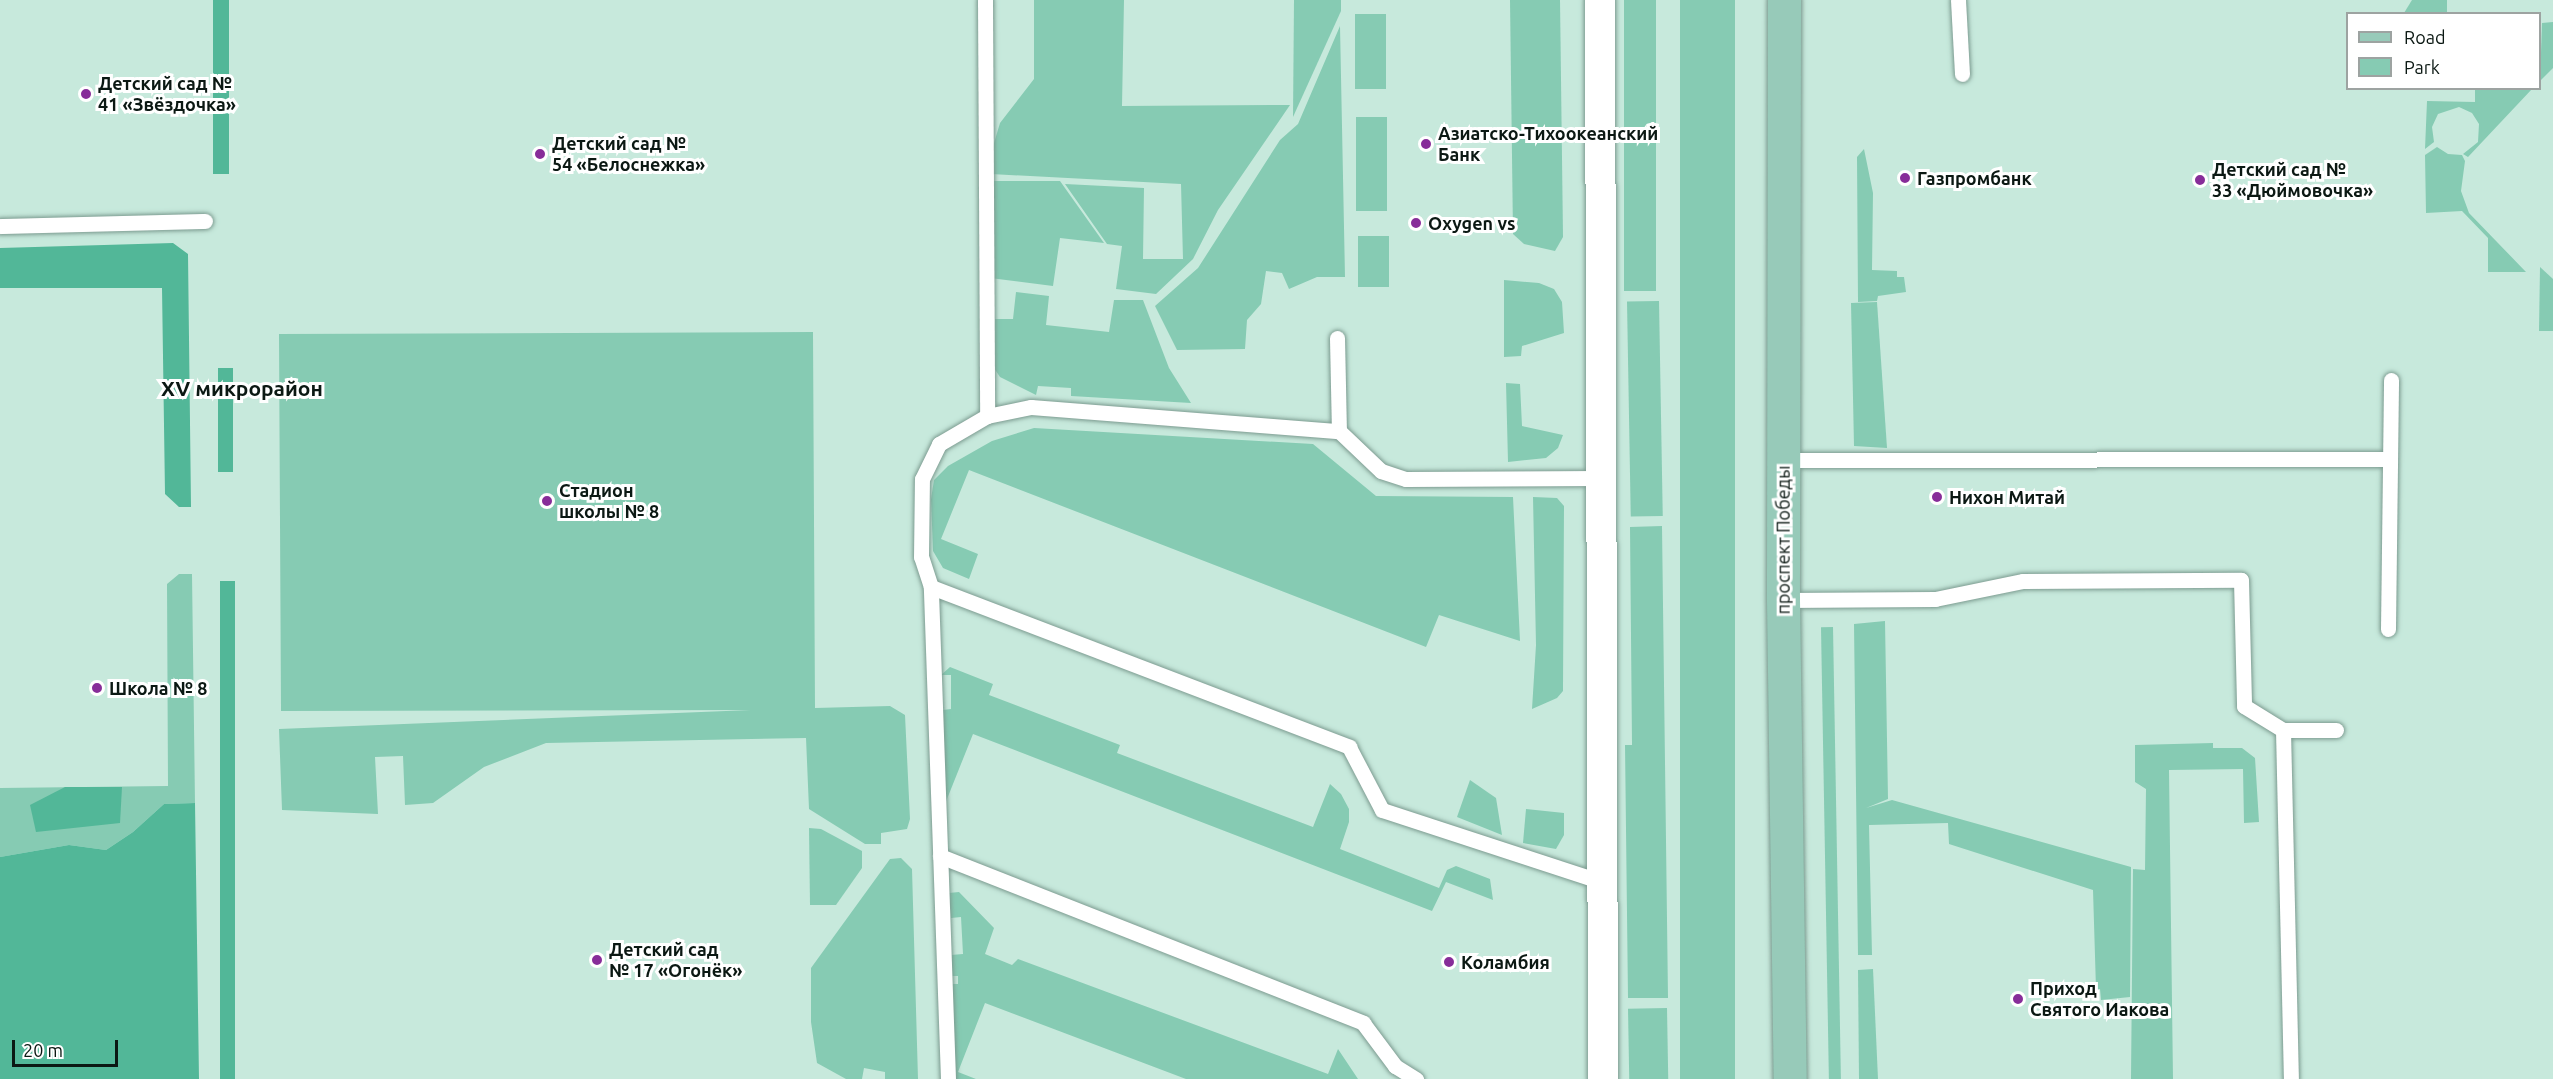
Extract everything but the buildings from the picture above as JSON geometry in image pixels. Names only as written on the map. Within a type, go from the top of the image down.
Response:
[{"type":"main road","name":"проспект Победы","points":[[1784,0],[1783,600],[1790,1079]]},
{"type":"street","points":[[1600,0],[1603,1079]]},
{"type":"lane","points":[[985,0],[987,416]]},
{"type":"lane","points":[[1958,0],[1962,74]]},
{"type":"lane","points":[[0,226],[205,221]]},
{"type":"lane","points":[[1337,338],[1339,430]]},
{"type":"lane","points":[[2388,629],[2391,380]]},
{"type":"lane","points":[[948,1079],[932,587],[921,557],[922,479],[939,444],[987,416],[1031,407],[1339,430],[1380,471],[1406,479],[1601,478]]},
{"type":"lane","points":[[1783,460],[2390,459]]},
{"type":"lane","points":[[1783,600],[1935,599],[2023,581],[2241,580],[2244,706],[2283,730],[2336,730]]},
{"type":"lane","points":[[932,587],[1349,747],[1382,810],[1602,882]]},
{"type":"lane","points":[[2283,730],[2291,1079]]},
{"type":"lane","points":[[940,856],[1364,1023],[1395,1066],[1416,1079]]},
{"type":"green space","points":[[213,0],[229,0],[229,174],[213,174]]},
{"type":"green space","points":[[1034,0],[1124,0],[1122,106],[1290,105],[1218,210],[1193,259],[1156,294],[1116,289],[1122,246],[1107,244],[1065,184],[1144,188],[1143,259],[1183,259],[1181,184],[991,174],[991,153],[1000,123],[1034,79]]},
{"type":"green space","points":[[1294,0],[1341,0],[1341,11],[1293,117]]},
{"type":"green space","points":[[1510,0],[1560,0],[1563,237],[1555,251],[1524,244],[1513,234]]},
{"type":"green space","points":[[1624,0],[1656,0],[1656,291],[1624,291]]},
{"type":"green space","points":[[1680,0],[1735,0],[1735,1079],[1680,1079]]},
{"type":"green space","points":[[2412,0],[2447,0],[2447,12],[2405,12]]},
{"type":"green space","points":[[1355,14],[1386,14],[1386,89],[1355,89]]},
{"type":"green space","points":[[2553,22],[2553,68],[2541,80],[2541,52],[2542,23]]},
{"type":"green space","points":[[1340,26],[1345,277],[1317,277],[1289,289],[1282,273],[1266,271],[1261,304],[1247,320],[1245,349],[1177,350],[1155,306],[1198,268],[1280,140],[1298,124]]},
{"type":"green space","points":[[2475,90],[2531,90],[2468,157],[2463,154],[2478,142],[2479,124],[2472,113],[2459,107],[2438,114],[2432,127],[2434,142],[2425,149],[2427,101],[2475,102]]},
{"type":"green space","points":[[1356,117],[1387,117],[1387,211],[1356,211]]},
{"type":"green space","points":[[2437,147],[2448,154],[2462,155],[2465,161],[2461,191],[2469,213],[2526,272],[2488,272],[2488,238],[2462,211],[2426,213],[2425,155]]},
{"type":"green space","points":[[1864,149],[1873,193],[1872,270],[1897,271],[1897,277],[1904,277],[1906,292],[1878,296],[1877,301],[1858,302],[1857,157]]},
{"type":"green space","points":[[990,181],[1060,181],[1104,243],[1060,238],[1053,286],[990,278]]},
{"type":"green space","points":[[1358,236],[1389,236],[1389,287],[1358,287]]},
{"type":"green space","points":[[173,243],[188,254],[191,507],[179,507],[165,494],[162,288],[0,288],[0,248]]},
{"type":"green space","points":[[2540,267],[2553,279],[2553,331],[2539,331]]},
{"type":"green space","points":[[1504,280],[1539,283],[1554,289],[1562,302],[1564,333],[1522,346],[1521,356],[1504,357]]},
{"type":"green space","points":[[1016,292],[1049,296],[1046,325],[1109,332],[1114,300],[1143,300],[1169,368],[1191,403],[1071,396],[1071,388],[1038,386],[1036,395],[1000,377],[992,365],[990,319],[1013,319]]},
{"type":"green space","points":[[1659,301],[1663,516],[1631,517],[1627,302]]},
{"type":"green space","points":[[1877,302],[1887,448],[1854,446],[1851,303]]},
{"type":"green space","name":"Стадион школы № 8","points":[[813,332],[815,708],[890,706],[905,715],[910,819],[907,829],[881,833],[881,844],[865,844],[809,809],[806,738],[546,743],[484,767],[433,803],[405,805],[403,756],[375,757],[378,814],[282,810],[279,729],[751,710],[281,711],[279,334]]},
{"type":"green space","points":[[218,368],[233,368],[233,472],[218,472]]},
{"type":"green space","points":[[1506,383],[1520,384],[1522,426],[1563,435],[1558,448],[1546,458],[1508,462]]},
{"type":"green space","points":[[1034,428],[1313,444],[1376,496],[1513,497],[1520,641],[1439,615],[1426,647],[969,470],[941,539],[978,554],[969,579],[943,568],[933,551],[931,499],[934,480],[948,466],[992,441]]},
{"type":"green space","points":[[1533,497],[1557,498],[1564,506],[1563,691],[1557,698],[1532,709],[1536,645]]},
{"type":"green space","points":[[1662,526],[1668,998],[1628,998],[1625,745],[1632,745],[1630,527]]},
{"type":"green space","points":[[179,574],[192,574],[195,803],[164,804],[133,832],[106,850],[69,845],[0,857],[0,788],[168,786],[167,584]]},
{"type":"green space","points":[[220,581],[235,581],[235,1079],[220,1079]]},
{"type":"green space","points":[[1885,621],[1888,799],[1866,808],[1892,800],[2131,867],[2130,997],[2101,1000],[2100,989],[2096,989],[2093,890],[1949,844],[1948,823],[1869,825],[1872,955],[1858,955],[1854,624]]},
{"type":"green space","points":[[1821,627],[1833,627],[1841,1079],[1829,1079]]},
{"type":"green space","points":[[950,667],[993,684],[989,695],[1120,745],[1117,753],[1313,827],[1330,784],[1341,794],[1349,809],[1349,822],[1340,849],[1439,888],[1447,870],[1456,866],[1490,879],[1493,900],[1446,882],[1432,911],[973,734],[945,804],[943,710],[951,709],[951,675],[941,675]]},
{"type":"green space","points":[[2213,743],[2213,748],[2242,748],[2255,758],[2259,822],[2244,823],[2243,769],[2169,770],[2173,1079],[2131,1079],[2133,869],[2145,870],[2146,789],[2135,782],[2135,745]]},
{"type":"green space","points":[[1470,780],[1496,798],[1502,835],[1457,817]]},
{"type":"green space","points":[[65,787],[122,787],[120,823],[36,832],[30,805]]},
{"type":"green space","points":[[195,803],[199,1079],[0,1079],[0,857],[69,845],[106,850],[133,832],[164,804]]},
{"type":"green space","points":[[1526,809],[1564,813],[1564,835],[1556,849],[1523,843]]},
{"type":"green space","points":[[809,828],[821,829],[862,851],[862,868],[836,905],[810,905]]},
{"type":"green space","points":[[901,858],[912,869],[918,1079],[885,1079],[885,1072],[864,1068],[862,1079],[846,1079],[817,1063],[811,1022],[811,968],[890,859]]},
{"type":"green space","points":[[959,892],[994,928],[985,954],[1012,965],[1018,959],[1328,1074],[1338,1049],[1358,1079],[1186,1079],[985,1003],[958,1072],[976,1079],[956,1079],[952,984],[958,984],[958,976],[952,976],[951,955],[963,954],[961,917],[951,918],[949,893]]},
{"type":"green space","points":[[1873,969],[1878,1079],[1859,1079],[1858,970]]},
{"type":"green space","points":[[1667,1008],[1668,1079],[1629,1079],[1628,1009]]},
{"type":"place","name":"Детский сад № 41 «Звёздочка»","points":[[86,94]]},
{"type":"place","name":"Азиатско-Тихоокеанский Банк","points":[[1426,144]]},
{"type":"place","name":"Детский сад № 54 «Белоснежка»","points":[[540,154]]},
{"type":"place","name":"Газпромбанк","points":[[1905,178]]},
{"type":"place","name":"Детский сад № 33 «Дюймовочка»","points":[[2200,180]]},
{"type":"place","name":"Oxygen vs","points":[[1416,223]]},
{"type":"place","name":"Нихон Митай","points":[[1937,497]]},
{"type":"place","name":"Стадион школы № 8","points":[[547,501]]},
{"type":"place","name":"Школа № 8","points":[[97,688]]},
{"type":"place","name":"Детский сад № 17 «Огонёк»","points":[[597,960]]},
{"type":"place","name":"Коламбия","points":[[1449,962]]},
{"type":"place","name":"Приход Святого Иакова","points":[[2018,999]]},
{"type":"district","name":"XV микрорайон","points":[[242,388]]}]
